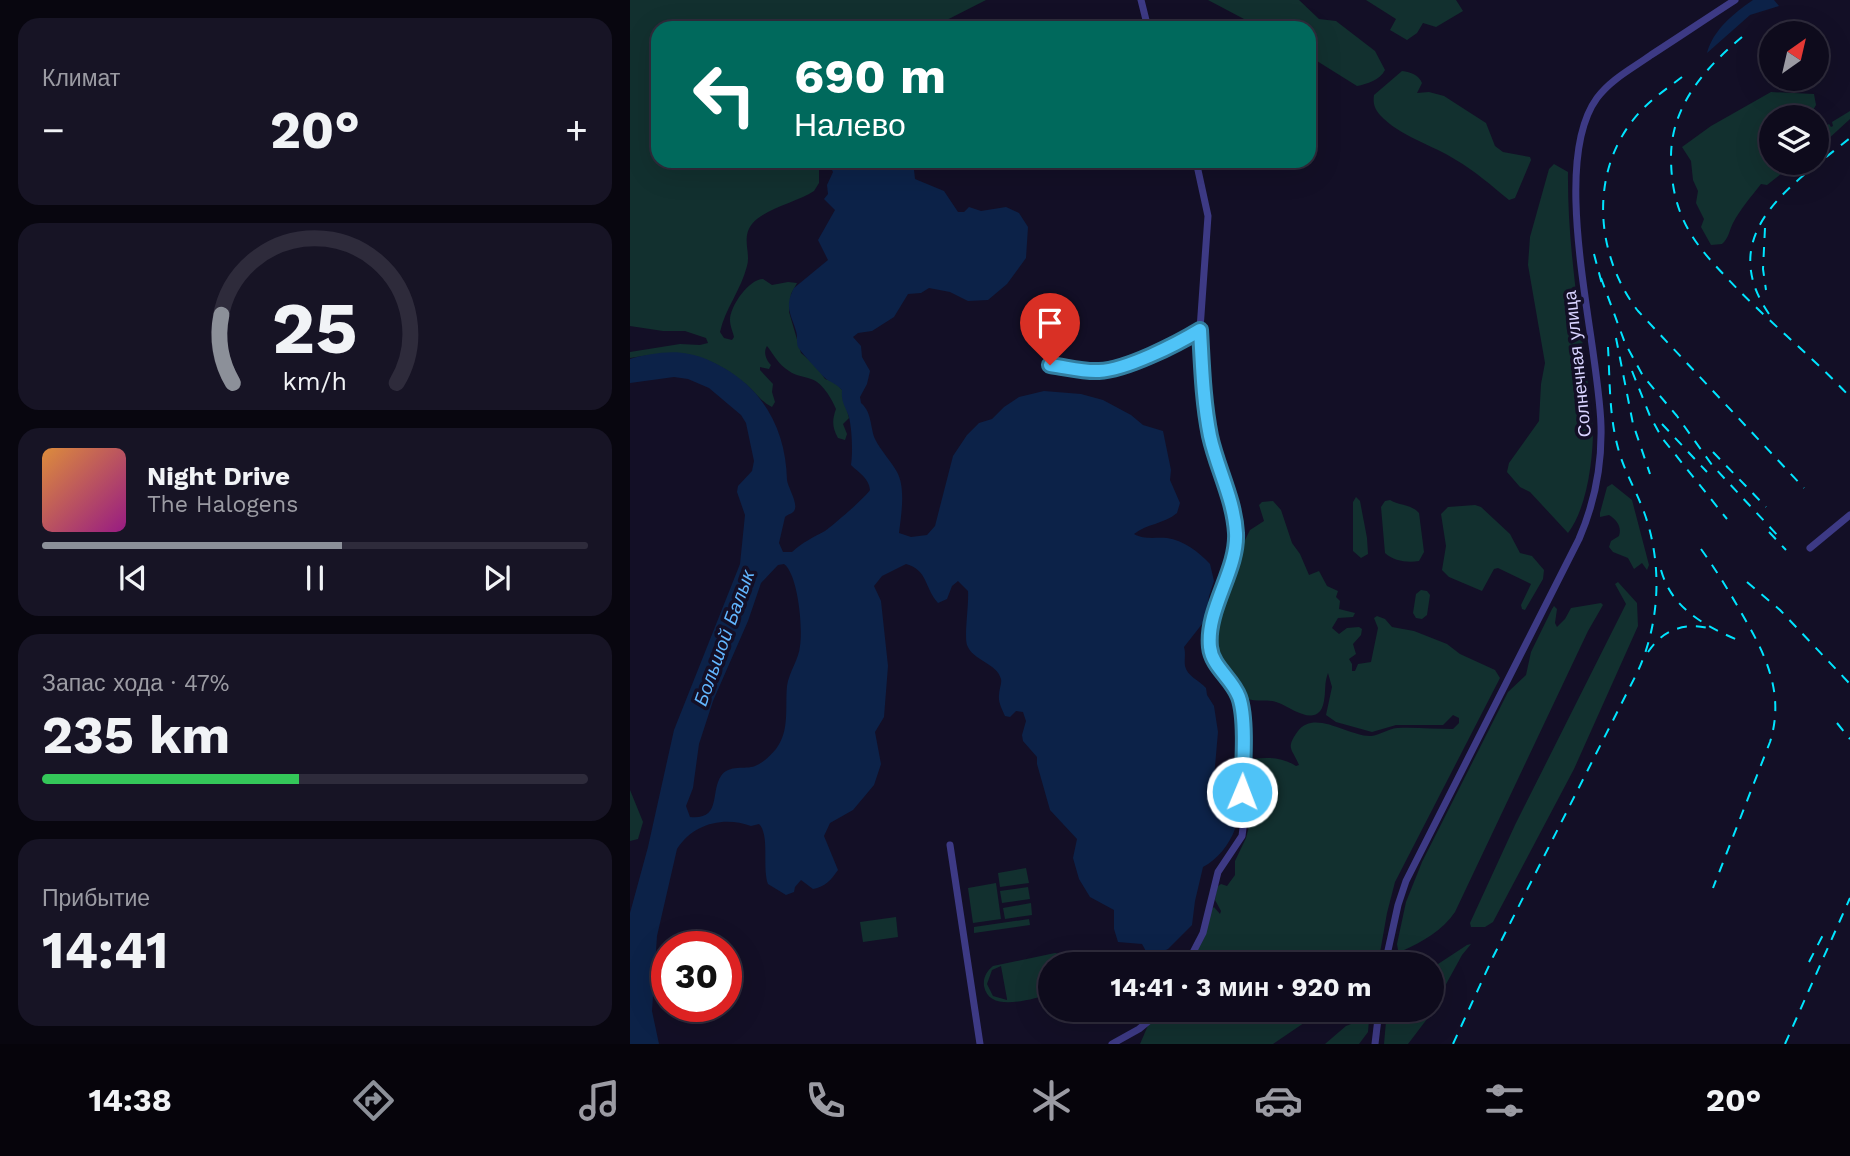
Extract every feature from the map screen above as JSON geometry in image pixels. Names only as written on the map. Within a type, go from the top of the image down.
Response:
[{"type":"street","points":[[1141,0],[1146,21]]},
{"type":"street","name":"Солнечная улица","points":[[1388,952],[1406,881],[1579,539],[1596,491],[1601,451],[1601,416],[1576,201],[1578,153],[1588,115],[1597,99],[1614,81],[1735,0]]},
{"type":"street","points":[[1193,952],[1203,933],[1218,872],[1242,836],[1245,812],[1242,792],[1241,705],[1235,689],[1219,668],[1210,650],[1209,640],[1233,557],[1236,534],[1230,502],[1210,436],[1204,394],[1200,330],[1208,216],[1198,168]]},
{"type":"street","points":[[1050,365],[1099,371],[1111,369],[1155,353],[1200,330]]},
{"type":"street","points":[[1810,548],[1850,515]]},
{"type":"street","points":[[950,845],[980,1044]]},
{"type":"street","points":[[1112,1044],[1148,1022]]},
{"type":"street","points":[[1376,1044],[1378,1022]]},
{"type":"green space","points":[[630,0],[986,0],[945,21],[651,21],[651,168],[819,168],[819,183],[814,191],[764,214],[752,224],[747,234],[747,266],[720,332],[724,338],[732,340],[734,337],[730,322],[733,308],[741,294],[752,283],[763,279],[772,285],[797,283],[791,294],[789,312],[801,353],[817,367],[825,379],[835,382],[842,390],[849,418],[843,424],[847,434],[845,440],[838,438],[836,434],[833,424],[836,409],[823,387],[785,368],[767,346],[766,356],[771,365],[769,369],[760,367],[760,370],[773,384],[775,402],[772,407],[729,372],[703,359],[676,354],[630,358],[630,352],[680,344],[708,343],[706,338],[685,331],[630,326]]},
{"type":"green space","points":[[1208,0],[1299,0],[1319,19],[1336,21],[1375,51],[1385,70],[1377,79],[1357,86],[1316,60],[1316,21],[1248,21]]},
{"type":"green space","points":[[1366,0],[1456,0],[1463,11],[1436,27],[1423,23],[1417,33],[1407,40],[1390,30],[1396,19]]},
{"type":"green space","points":[[1402,71],[1414,74],[1421,80],[1417,93],[1429,92],[1444,96],[1486,123],[1495,146],[1503,152],[1530,157],[1515,198],[1509,200],[1463,164],[1397,129],[1380,115],[1374,105],[1374,95]]},
{"type":"green space","points":[[1771,92],[1814,94],[1816,105],[1759,105],[1759,175],[1780,175],[1767,185],[1761,184],[1739,212],[1724,242],[1711,245],[1701,227],[1704,219],[1696,203],[1698,191],[1693,180],[1691,161],[1682,147],[1711,126]]},
{"type":"green space","points":[[1850,111],[1850,119],[1829,138],[1829,124],[1833,126],[1832,122]]},
{"type":"green space","points":[[1554,164],[1568,172],[1573,269],[1593,430],[1592,455],[1584,497],[1575,523],[1568,533],[1530,492],[1520,487],[1507,472],[1509,463],[1539,421],[1545,363],[1528,265],[1530,237],[1549,169]]},
{"type":"green space","points":[[1612,484],[1632,500],[1649,565],[1647,570],[1642,563],[1634,569],[1628,558],[1613,552],[1609,547],[1611,541],[1619,536],[1619,527],[1612,517],[1600,517],[1600,513],[1607,487]]},
{"type":"green space","points":[[1356,497],[1360,501],[1367,538],[1368,554],[1361,558],[1353,551],[1353,502]]},
{"type":"green space","points":[[1390,500],[1419,513],[1424,552],[1419,561],[1401,561],[1385,553],[1381,507],[1385,501]]},
{"type":"green space","points":[[1273,501],[1281,510],[1292,543],[1309,575],[1319,571],[1327,586],[1338,591],[1336,597],[1340,601],[1339,609],[1355,613],[1353,617],[1338,618],[1332,628],[1339,634],[1347,628],[1362,629],[1361,635],[1353,644],[1356,654],[1349,659],[1352,671],[1355,671],[1358,664],[1371,662],[1378,628],[1374,618],[1377,616],[1385,619],[1392,627],[1414,631],[1447,644],[1460,654],[1495,670],[1500,678],[1395,882],[1380,952],[1196,952],[1204,938],[1212,909],[1214,907],[1220,914],[1221,911],[1215,900],[1217,887],[1221,884],[1227,886],[1235,875],[1235,861],[1246,838],[1250,823],[1248,765],[1252,759],[1275,758],[1299,765],[1291,748],[1292,742],[1298,731],[1313,723],[1323,723],[1371,736],[1397,728],[1453,729],[1459,723],[1459,718],[1453,715],[1443,725],[1396,725],[1372,732],[1336,722],[1326,715],[1332,687],[1328,673],[1321,709],[1311,716],[1275,702],[1246,698],[1219,663],[1212,643],[1231,568],[1250,530],[1264,521],[1259,505]]},
{"type":"green space","points":[[1448,507],[1481,507],[1510,534],[1520,553],[1532,556],[1544,570],[1543,579],[1525,610],[1521,605],[1531,584],[1498,568],[1494,569],[1482,591],[1449,577],[1442,570],[1446,546],[1441,514]]},
{"type":"green space","points":[[1618,582],[1637,603],[1638,626],[1574,769],[1493,922],[1485,927],[1471,927],[1470,923],[1515,825],[1626,604],[1615,584]]},
{"type":"green space","points":[[1421,590],[1430,595],[1427,615],[1422,619],[1416,618],[1413,613],[1416,594]]},
{"type":"green space","points":[[1601,603],[1603,605],[1588,631],[1455,912],[1432,935],[1402,951],[1398,950],[1406,902],[1422,862],[1508,692],[1526,675],[1531,652],[1552,609],[1554,606],[1557,609],[1557,627],[1571,608]]},
{"type":"green space","points":[[630,790],[643,822],[638,839],[630,841]]},
{"type":"green space","points":[[1026,868],[1029,883],[1000,887],[998,873]]},
{"type":"green space","points":[[996,883],[1001,919],[973,923],[968,888]]},
{"type":"green space","points":[[1028,887],[1030,899],[1002,903],[1000,891]]},
{"type":"green space","points":[[1031,903],[1032,915],[1005,919],[1003,908]]},
{"type":"green space","points":[[896,917],[898,937],[863,942],[860,922]]},
{"type":"green space","points":[[1029,919],[1030,925],[974,933],[974,927]]},
{"type":"green space","points":[[1471,944],[1444,988],[1444,960]]},
{"type":"green space","points":[[1038,957],[1038,998],[1012,1002],[994,1000],[984,986],[987,972],[993,966]],"holes":[[[1001,966],[1007,1000],[993,996],[987,984],[992,970]]]},
{"type":"green space","points":[[1305,1022],[1273,1044],[1140,1044],[1149,1023]]},
{"type":"green space","points":[[1356,1022],[1369,1022],[1368,1032],[1359,1044],[1325,1044],[1346,1026]]},
{"type":"green space","points":[[1386,1022],[1425,1022],[1408,1044],[1384,1044]]},
{"type":"water","points":[[1753,0],[1774,0],[1779,6],[1750,15],[1707,53],[1719,30]]},
{"type":"water","name":"Большой Балык","points":[[831,168],[914,168],[915,179],[944,191],[958,212],[964,212],[969,207],[981,211],[1006,207],[1019,213],[1028,227],[1026,258],[1007,284],[988,300],[968,301],[950,292],[929,288],[921,293],[908,294],[894,317],[872,331],[858,333],[853,337],[861,346],[862,357],[870,371],[860,397],[861,403],[869,415],[875,439],[900,479],[902,502],[899,533],[911,537],[927,535],[935,526],[953,456],[979,423],[992,419],[1019,397],[1044,391],[1081,394],[1103,400],[1131,415],[1143,425],[1163,431],[1171,470],[1170,480],[1180,503],[1177,513],[1172,517],[1134,534],[1179,541],[1210,564],[1214,581],[1206,619],[1184,647],[1185,663],[1188,673],[1206,688],[1214,706],[1218,732],[1214,778],[1235,829],[1222,851],[1203,867],[1192,925],[1168,949],[1146,952],[1142,944],[1118,942],[1114,929],[1114,910],[1090,897],[1079,879],[1073,858],[1077,839],[1050,810],[1037,757],[1023,741],[1026,721],[1023,712],[1016,711],[1010,717],[1005,716],[999,700],[999,674],[974,655],[967,645],[968,591],[958,581],[952,586],[947,599],[938,603],[918,570],[906,564],[882,576],[874,586],[881,601],[888,666],[884,717],[875,732],[881,764],[874,785],[853,810],[830,823],[824,836],[838,870],[821,887],[813,889],[801,880],[794,892],[786,895],[768,884],[764,836],[759,824],[751,826],[720,822],[692,833],[677,849],[658,931],[651,931],[651,1022],[654,1022],[659,1044],[630,1044],[630,913],[674,730],[740,564],[745,515],[737,492],[738,486],[752,471],[754,461],[746,423],[741,415],[709,388],[688,379],[674,377],[630,383],[630,359],[667,353],[698,356],[739,378],[762,402],[778,430],[787,480],[795,504],[794,511],[785,517],[779,543],[783,552],[792,552],[841,518],[870,490],[869,486],[866,479],[851,465],[851,428],[842,390],[824,377],[798,347],[797,333],[789,310],[789,300],[794,288],[828,260],[818,240],[835,210],[824,199],[828,194],[827,185],[833,172]],"holes":[[[784,564],[796,590],[801,638],[787,686],[785,727],[780,742],[772,754],[758,765],[724,772],[718,782],[711,810],[700,817],[690,817],[686,806],[693,788],[699,744],[713,701],[748,621],[761,583],[778,565]]]},
{"type":"railway","points":[[1742,37],[1703,75],[1677,121],[1671,157],[1677,204],[1692,235],[1714,264],[1850,397]]},
{"type":"railway","points":[[1682,77],[1650,102],[1633,120],[1619,142],[1609,166],[1603,216],[1613,266],[1638,311],[1804,488]]},
{"type":"railway","points":[[1769,314],[1754,285],[1750,258],[1756,234],[1768,212],[1785,192],[1850,138]]},
{"type":"railway","points":[[1765,228],[1763,269],[1766,290]]},
{"type":"railway","points":[[1594,254],[1603,288]]},
{"type":"railway","points":[[1601,278],[1625,343],[1643,376],[1677,416],[1712,465],[1780,538]]},
{"type":"railway","points":[[1616,338],[1633,424],[1650,474]]},
{"type":"railway","points":[[1453,1044],[1493,957],[1637,673],[1650,634],[1656,594],[1654,552],[1644,512],[1623,465],[1615,436],[1608,347]]},
{"type":"railway","points":[[1632,371],[1662,438],[1727,519]]},
{"type":"railway","points":[[1662,424],[1707,472]]},
{"type":"railway","points":[[1713,452],[1766,507]]},
{"type":"railway","points":[[1769,532],[1786,550]]},
{"type":"railway","points":[[1701,549],[1759,645],[1771,675],[1775,708],[1770,742],[1713,888]]},
{"type":"railway","points":[[1661,570],[1666,584],[1682,606],[1714,629],[1740,641]]},
{"type":"railway","points":[[1747,582],[1780,610],[1850,684]]},
{"type":"railway","points":[[1648,652],[1660,639],[1674,630],[1690,626],[1708,628]]},
{"type":"railway","points":[[1837,723],[1850,739]]},
{"type":"railway","points":[[1785,1044],[1850,898]]},
{"type":"railway","points":[[1809,962],[1826,929]]},
{"type":"route","points":[[1050,365],[1099,371],[1111,369],[1155,353],[1200,330],[1210,436],[1230,502],[1236,534],[1233,557],[1218,600],[1209,640],[1213,658],[1235,689],[1241,705],[1242,792]]}]
